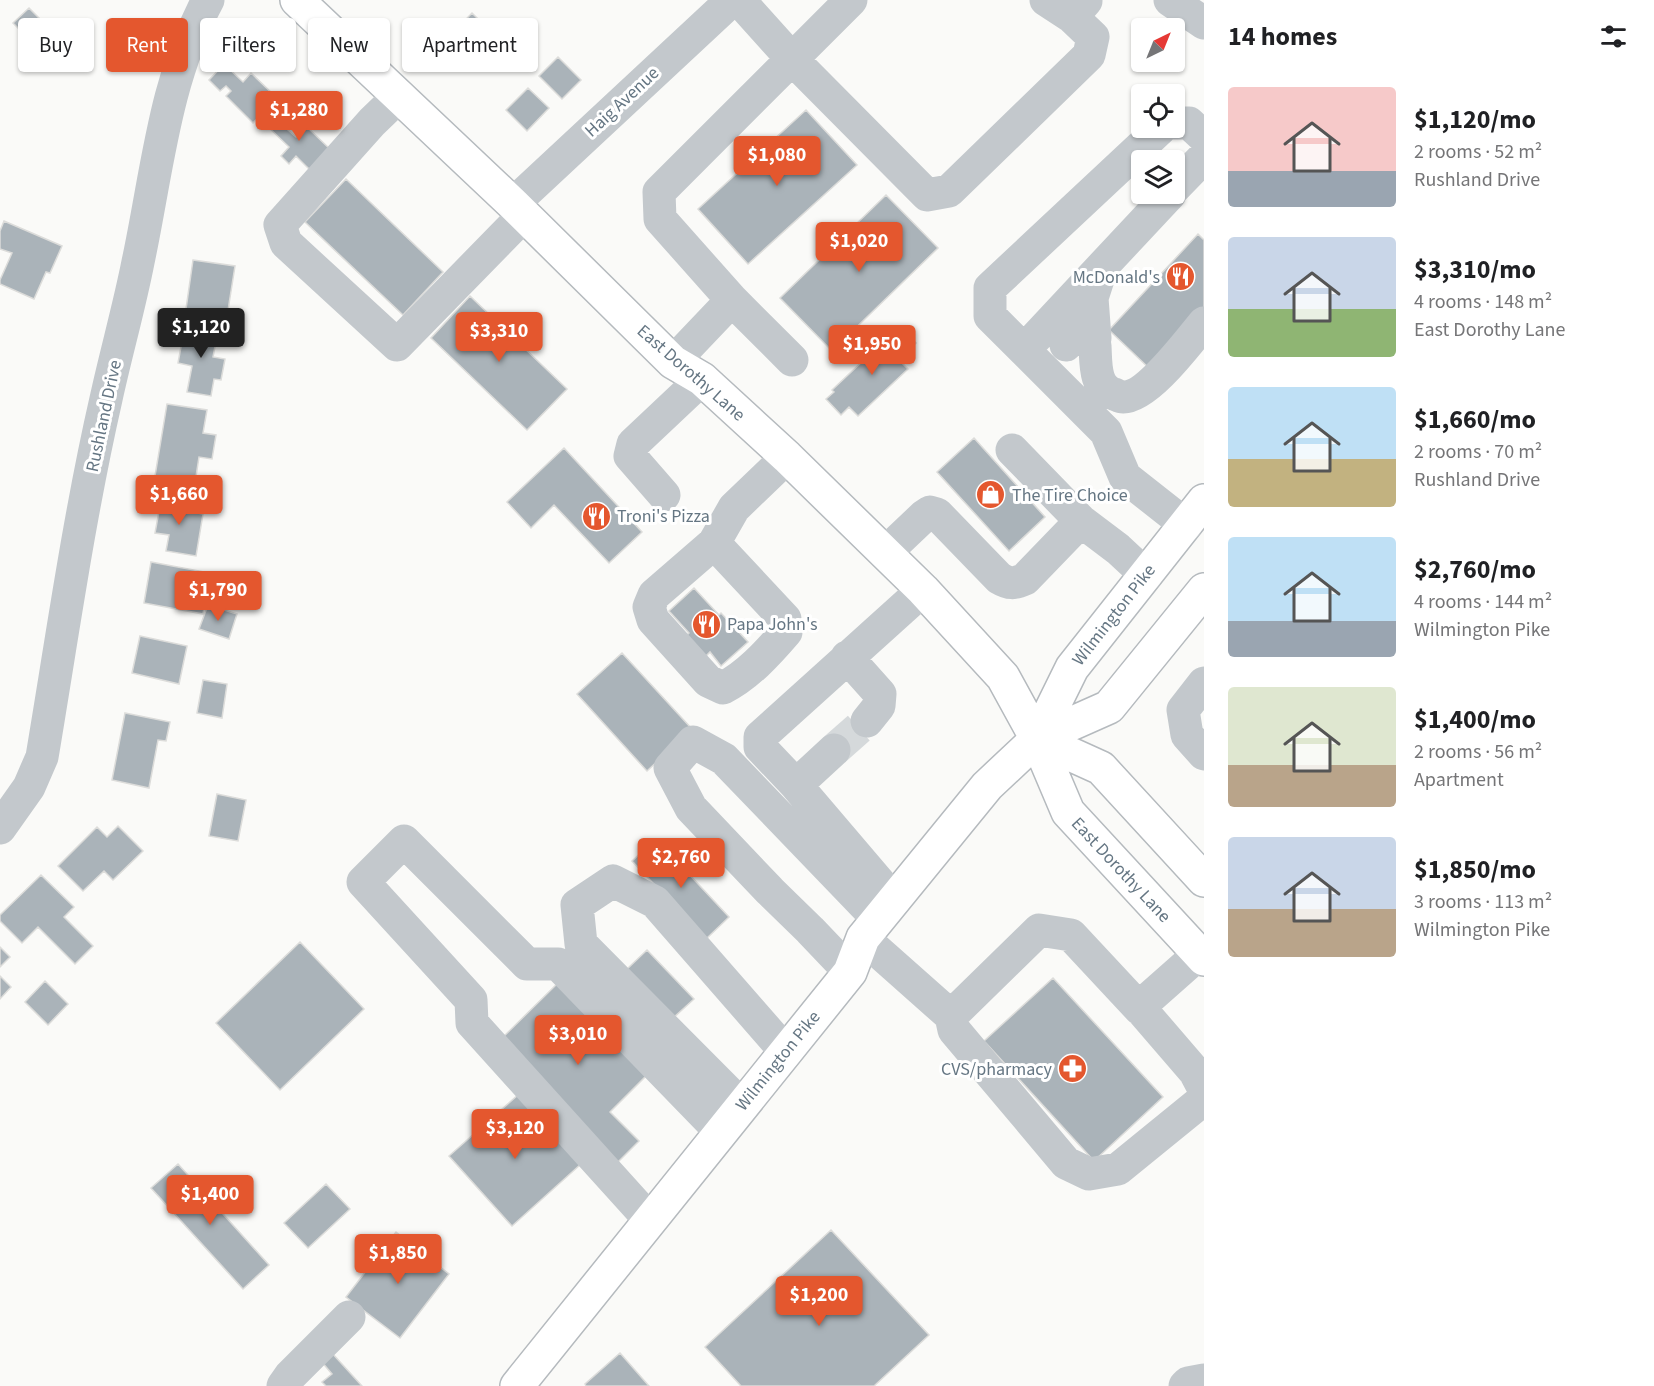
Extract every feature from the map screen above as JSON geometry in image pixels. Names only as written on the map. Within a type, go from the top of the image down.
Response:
[{"type":"main road","name":"East Dorothy Lane","points":[[297,0],[518,210],[673,362],[702,379],[787,457],[924,590],[1003,677],[1037,739],[1068,812],[1201,957]]},
{"type":"main road","name":"Wilmington Pike","points":[[1037,739],[1072,668],[1195,513]]},
{"type":"main road","name":"Wilmington Pike","points":[[517,1386],[850,972],[879,919],[987,786],[1037,739],[1108,707],[1201,600]]},
{"type":"main road","points":[[1037,739],[1101,768],[1201,870]]},
{"type":"street","name":"Rushland Drive","points":[[0,828],[29,787],[42,757],[79,536],[105,400],[142,245],[159,146],[181,65],[198,19],[208,0]]},
{"type":"street","name":"Haig Avenue","points":[[399,96],[372,122],[280,225],[286,243],[397,345],[518,210],[732,0]]},
{"type":"street","points":[[740,0],[792,59],[927,195],[949,191],[1089,55],[1094,37],[1069,6]]},
{"type":"street","points":[[792,360],[732,300],[660,219],[659,192],[851,0]]},
{"type":"street","points":[[1170,0],[1204,23]]},
{"type":"street","points":[[1185,123],[1189,123],[1204,137]]},
{"type":"street","points":[[1150,138],[990,288],[990,316],[1106,432],[1125,477],[1195,513]]},
{"type":"street","points":[[1185,177],[1204,157]]},
{"type":"street","points":[[1024,350],[1161,204]]},
{"type":"street","points":[[1103,265],[1092,298],[1072,318],[1065,334],[1081,346],[1097,377],[1109,393],[1124,398],[1141,391],[1155,380],[1204,323]]},
{"type":"street","points":[[673,362],[732,300]]},
{"type":"street","points":[[1106,432],[1155,402],[1204,345]]},
{"type":"street","points":[[664,495],[630,456],[633,444],[702,379]]},
{"type":"street","points":[[1012,450],[1081,521],[1118,549],[1146,575]]},
{"type":"street","points":[[714,543],[734,508],[787,457]]},
{"type":"street","points":[[885,553],[930,512],[937,514],[999,578],[1008,583],[1016,583],[1025,579],[1081,521]]},
{"type":"street","points":[[924,590],[760,737],[759,747],[796,785],[879,919],[951,1017],[954,1029],[1066,1163],[1089,1174],[1118,1168],[1204,1099]]},
{"type":"street","points":[[847,657],[880,694],[879,706],[867,721]]},
{"type":"street","points":[[1204,682],[1187,735],[1204,754]]},
{"type":"street","points":[[850,972],[692,808],[670,768],[693,742],[724,759],[879,919]]},
{"type":"street","points":[[796,785],[834,750]]},
{"type":"street","points":[[650,1220],[472,1023],[471,1000],[363,882],[404,840],[527,964],[558,964],[721,1131]]},
{"type":"street","points":[[742,1106],[581,944],[577,905],[614,881],[655,902],[786,1052]]},
{"type":"street","points":[[951,1017],[1039,930],[1071,935],[1195,1072],[1204,1089]]},
{"type":"street","points":[[1140,1009],[1139,1007],[1201,957]]},
{"type":"street","points":[[283,1386],[290,1376],[349,1317]]},
{"type":"street","points":[[1185,1386],[1188,1383],[1204,1380]]},
{"type":"building","points":[[29,8],[39,18],[18,18]]},
{"type":"building","points":[[472,13],[477,18],[467,18]]},
{"type":"building","points":[[18,18],[18,28],[13,23]]},
{"type":"building","points":[[558,57],[581,80],[562,99],[539,76]]},
{"type":"building","points":[[216,72],[232,72],[243,82],[251,73],[277,98],[253,123],[226,96],[231,91],[226,86],[220,91],[209,80]]},
{"type":"building","points":[[528,88],[549,108],[527,131],[506,110]]},
{"type":"building","points":[[281,106],[296,121],[288,130],[296,137],[306,126],[334,153],[314,174],[296,156],[289,164],[281,156],[289,147],[265,124]]},
{"type":"building","points":[[806,110],[857,165],[748,264],[698,209]]},
{"type":"building","points":[[346,179],[443,272],[403,315],[305,222]]},
{"type":"building","points":[[886,195],[938,248],[832,351],[780,298]]},
{"type":"building","points":[[4,221],[62,246],[50,273],[46,272],[34,299],[0,284],[12,253],[0,249],[0,231]]},
{"type":"building","name":"McDonald's","points":[[1198,234],[1204,240],[1204,315],[1152,371],[1109,330]]},
{"type":"building","points":[[193,260],[235,266],[226,323],[185,316]]},
{"type":"building","points":[[470,296],[567,389],[527,430],[431,338]]},
{"type":"building","points":[[185,325],[218,331],[213,357],[225,359],[221,380],[214,379],[211,396],[187,392],[192,366],[178,363]]},
{"type":"building","points":[[901,328],[916,343],[899,360],[908,369],[858,416],[849,407],[841,415],[826,399],[834,392],[832,390]]},
{"type":"building","points":[[167,404],[207,410],[203,433],[216,435],[212,459],[199,457],[195,483],[155,476]]},
{"type":"building","name":"The Tire Choice","points":[[974,438],[1045,517],[1009,551],[937,472]]},
{"type":"building","name":"Troni's Pizza","points":[[564,448],[642,532],[609,563],[554,505],[531,528],[507,502]]},
{"type":"building","points":[[162,495],[189,500],[187,511],[203,514],[196,556],[166,551],[169,535],[155,533]]},
{"type":"building","points":[[151,562],[210,573],[203,614],[144,603]]},
{"type":"building","name":"Papa John's","points":[[694,588],[748,642],[721,666],[710,652],[706,656],[682,640],[689,633],[669,611]]},
{"type":"building","points":[[208,605],[237,614],[229,639],[199,629]]},
{"type":"building","points":[[140,636],[187,646],[179,684],[132,673]]},
{"type":"building","points":[[622,653],[692,729],[647,771],[577,694]]},
{"type":"building","points":[[203,680],[227,684],[222,718],[197,713]]},
{"type":"building","points":[[125,713],[170,722],[166,741],[158,740],[149,788],[112,780]]},
{"type":"building","points":[[217,794],[246,800],[238,841],[209,836]]},
{"type":"building","points":[[118,826],[143,851],[113,880],[104,871],[83,891],[58,866],[97,827],[107,837]]},
{"type":"building","points":[[656,839],[729,917],[706,939],[632,861]]},
{"type":"building","points":[[41,875],[74,907],[64,917],[93,946],[75,964],[38,927],[22,943],[0,921],[0,915]]},
{"type":"building","points":[[300,942],[364,1009],[280,1090],[216,1023]]},
{"type":"building","points":[[0,947],[10,957],[0,967]]},
{"type":"building","points":[[647,950],[694,999],[672,1019],[626,970]]},
{"type":"building","points":[[0,976],[11,987],[0,999]]},
{"type":"building","name":"CVS/pharmacy","points":[[1053,978],[1163,1097],[1094,1161],[984,1041]]},
{"type":"building","points":[[562,979],[652,1070],[610,1112],[639,1141],[615,1165],[496,1044]]},
{"type":"building","points":[[45,981],[68,1004],[48,1025],[25,1002]]},
{"type":"building","points":[[519,1094],[581,1164],[512,1226],[449,1156]]},
{"type":"building","points":[[178,1164],[269,1265],[243,1289],[151,1188]]},
{"type":"building","points":[[326,1184],[350,1209],[308,1248],[284,1223]]},
{"type":"building","points":[[831,1230],[929,1335],[874,1386],[741,1386],[705,1347]]},
{"type":"building","points":[[396,1232],[449,1274],[400,1338],[346,1297]]},
{"type":"building","points":[[331,1352],[362,1386],[326,1386],[322,1382],[332,1374],[321,1361]]},
{"type":"building","points":[[620,1353],[649,1386],[586,1386],[585,1384]]},
{"type":"tunnel","points":[[834,750],[867,721]]},
{"type":"place","name":"McDonald's","points":[[1181,277]]},
{"type":"place","name":"The Tire Choice","points":[[991,495]]},
{"type":"place","name":"Troni's Pizza","points":[[596,516]]},
{"type":"place","name":"Papa John's","points":[[706,624]]},
{"type":"place","name":"CVS/pharmacy","points":[[1073,1069]]}]
